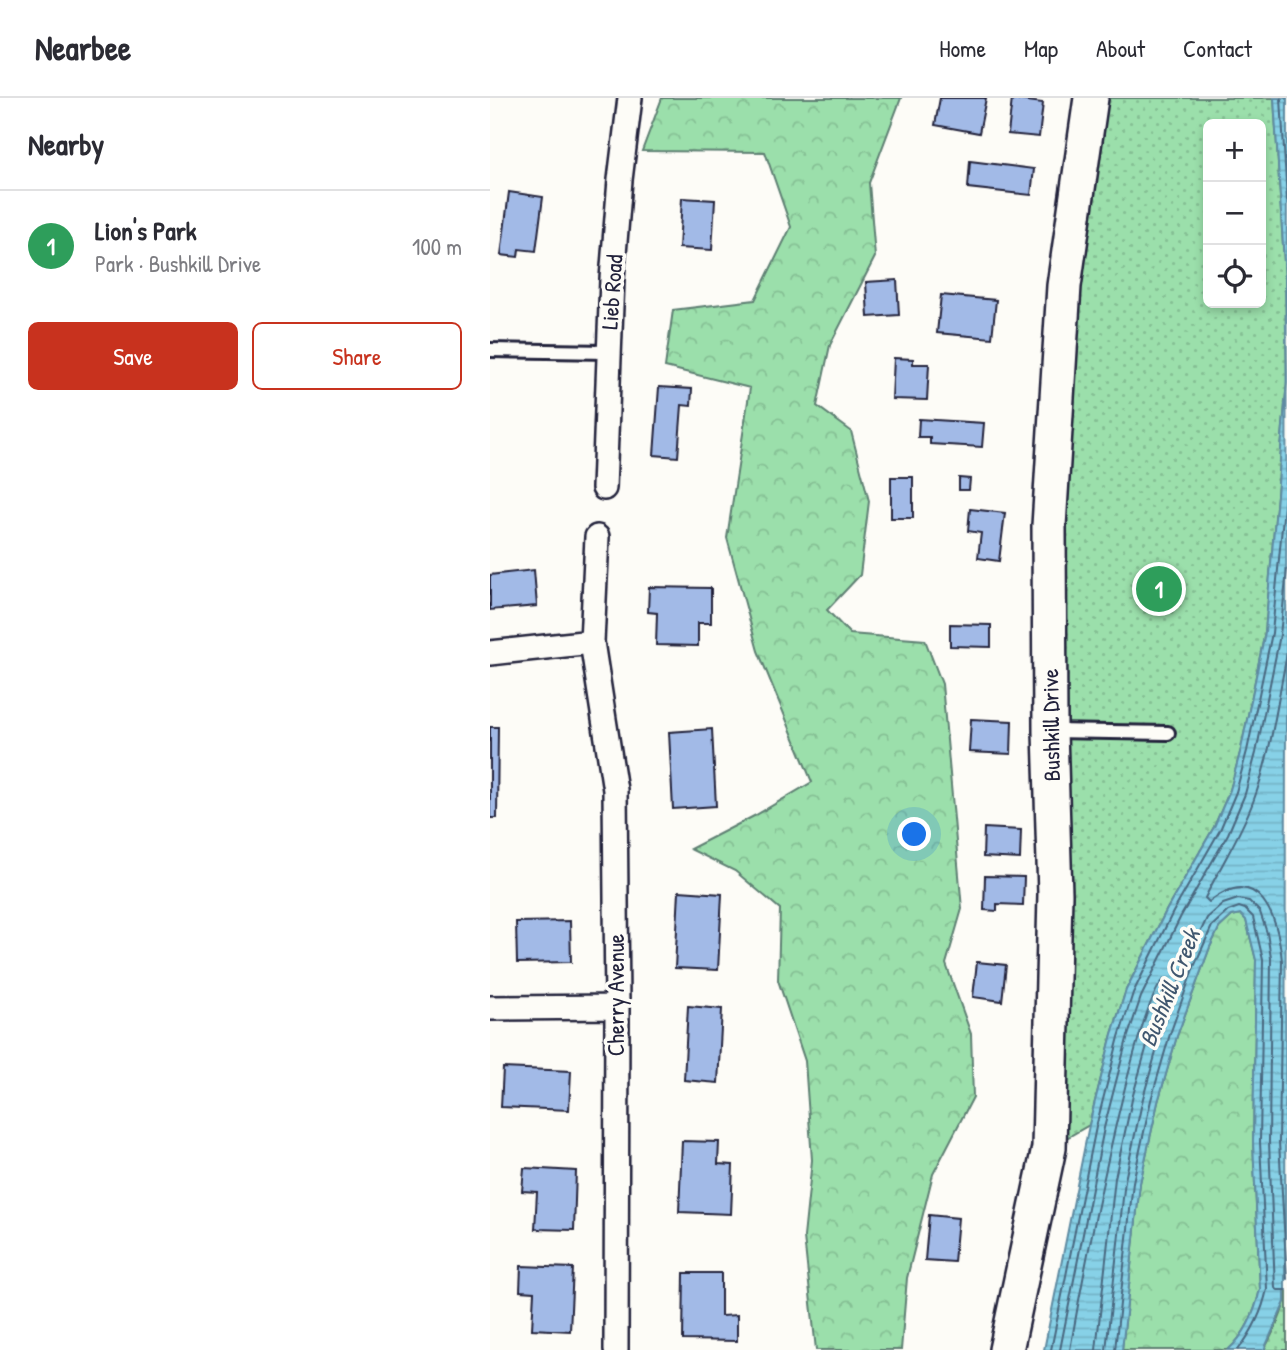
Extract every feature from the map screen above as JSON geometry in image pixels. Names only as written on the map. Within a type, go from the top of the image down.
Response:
[{"type":"main road","name":"Bushkill Drive","points":[[1006,1350],[1049,1148],[1055,894],[1050,731],[1049,526],[1064,286],[1091,98]]},
{"type":"street","name":"Lieb Road","points":[[604,488],[608,352],[620,180],[630,98]]},
{"type":"street","points":[[490,653],[592,642],[597,537]]},
{"type":"street","name":"Cherry Avenue","points":[[592,642],[615,790],[616,1350]]},
{"type":"street","points":[[490,1008],[617,1007]]},
{"type":"lane","points":[[490,350],[608,352]]},
{"type":"lane","points":[[1050,731],[1168,733]]},
{"type":"green space","points":[[662,98],[901,98],[869,183],[875,257],[830,345],[817,406],[851,431],[869,501],[860,575],[827,610],[850,634],[925,640],[942,684],[962,909],[946,964],[971,1034],[973,1097],[933,1174],[907,1278],[901,1350],[816,1350],[804,1237],[812,1160],[805,1061],[778,980],[780,909],[735,871],[690,849],[812,782],[758,651],[727,538],[750,388],[665,367],[673,310],[755,300],[791,227],[765,152],[642,151]]},
{"type":"green space","points":[[1091,98],[1274,98],[1285,279],[1287,381],[1265,632],[1241,749],[1230,790],[1214,827],[1167,909],[1126,990],[1089,1125],[1049,1148],[1050,731]]},
{"type":"green space","points":[[1241,914],[1246,920],[1256,960],[1253,1142],[1260,1289],[1258,1298],[1245,1330],[1228,1350],[1122,1350],[1140,1183],[1158,1102],[1177,1036],[1210,947],[1219,928],[1232,916]]},
{"type":"green space","points":[[1287,1291],[1287,1350],[1264,1350],[1281,1314]]},
{"type":"water","points":[[1274,98],[1287,98],[1287,359],[1285,279]]},
{"type":"water","name":"Bushkill Creek","points":[[1287,386],[1285,1302],[1264,1350],[1228,1350],[1249,1322],[1260,1289],[1253,1142],[1256,960],[1246,920],[1240,914],[1232,916],[1219,928],[1210,947],[1177,1036],[1158,1102],[1140,1183],[1122,1350],[1044,1350],[1089,1125],[1126,990],[1167,909],[1214,827],[1230,790],[1241,749],[1265,632]]},
{"type":"building","points":[[940,98],[986,98],[979,133],[935,125]]},
{"type":"building","points":[[1012,99],[1043,103],[1039,137],[1008,134]]},
{"type":"building","points":[[970,161],[1034,169],[1031,195],[968,188]]},
{"type":"building","points":[[509,192],[543,197],[536,251],[519,249],[518,257],[501,255]]},
{"type":"building","points":[[682,198],[715,200],[712,250],[679,248]]},
{"type":"building","points":[[897,280],[899,315],[868,317],[866,282]]},
{"type":"building","points":[[941,295],[996,300],[992,338],[937,333]]},
{"type":"building","points":[[894,358],[913,359],[913,364],[929,364],[927,400],[892,399]]},
{"type":"building","points":[[659,387],[692,389],[691,406],[682,405],[678,457],[654,455]]},
{"type":"building","points":[[919,419],[984,423],[982,447],[930,444],[930,437],[918,437]]},
{"type":"building","points":[[891,477],[913,477],[913,518],[891,518]]},
{"type":"building","points":[[959,478],[970,479],[969,490],[959,490]]},
{"type":"building","points":[[970,509],[1005,513],[999,561],[978,558],[981,533],[968,531]]},
{"type":"building","points":[[534,570],[537,606],[490,610],[490,575]]},
{"type":"building","points":[[649,587],[711,588],[711,623],[698,623],[698,646],[656,645],[657,613],[648,612]]},
{"type":"building","points":[[950,624],[991,625],[991,647],[950,646]]},
{"type":"building","points":[[971,719],[1012,721],[1011,754],[969,752]]},
{"type":"building","points":[[490,727],[498,727],[497,818],[490,818]]},
{"type":"building","points":[[712,729],[716,806],[673,809],[669,732]]},
{"type":"building","points":[[984,828],[1021,830],[1020,859],[983,857]]},
{"type":"building","points":[[985,876],[1024,877],[1023,905],[997,904],[997,911],[984,910]]},
{"type":"building","points":[[679,891],[722,894],[718,970],[675,968]]},
{"type":"building","points":[[570,921],[571,962],[517,963],[516,922]]},
{"type":"building","points":[[977,962],[1006,965],[1002,1001],[973,997]]},
{"type":"building","points":[[688,1006],[722,1009],[718,1083],[684,1080]]},
{"type":"building","points":[[503,1068],[571,1071],[569,1110],[501,1107]]},
{"type":"building","points":[[682,1141],[719,1142],[718,1164],[733,1165],[731,1214],[679,1212]]},
{"type":"building","points":[[524,1168],[576,1171],[574,1230],[535,1229],[537,1192],[522,1191]]},
{"type":"building","points":[[929,1215],[958,1218],[954,1262],[925,1260]]},
{"type":"building","points":[[521,1266],[573,1268],[570,1331],[532,1329],[534,1292],[520,1291]]},
{"type":"building","points":[[684,1273],[721,1273],[721,1316],[737,1315],[737,1341],[683,1340]]},
{"type":"place","name":"Lion's Park","points":[[1159,589]]}]
